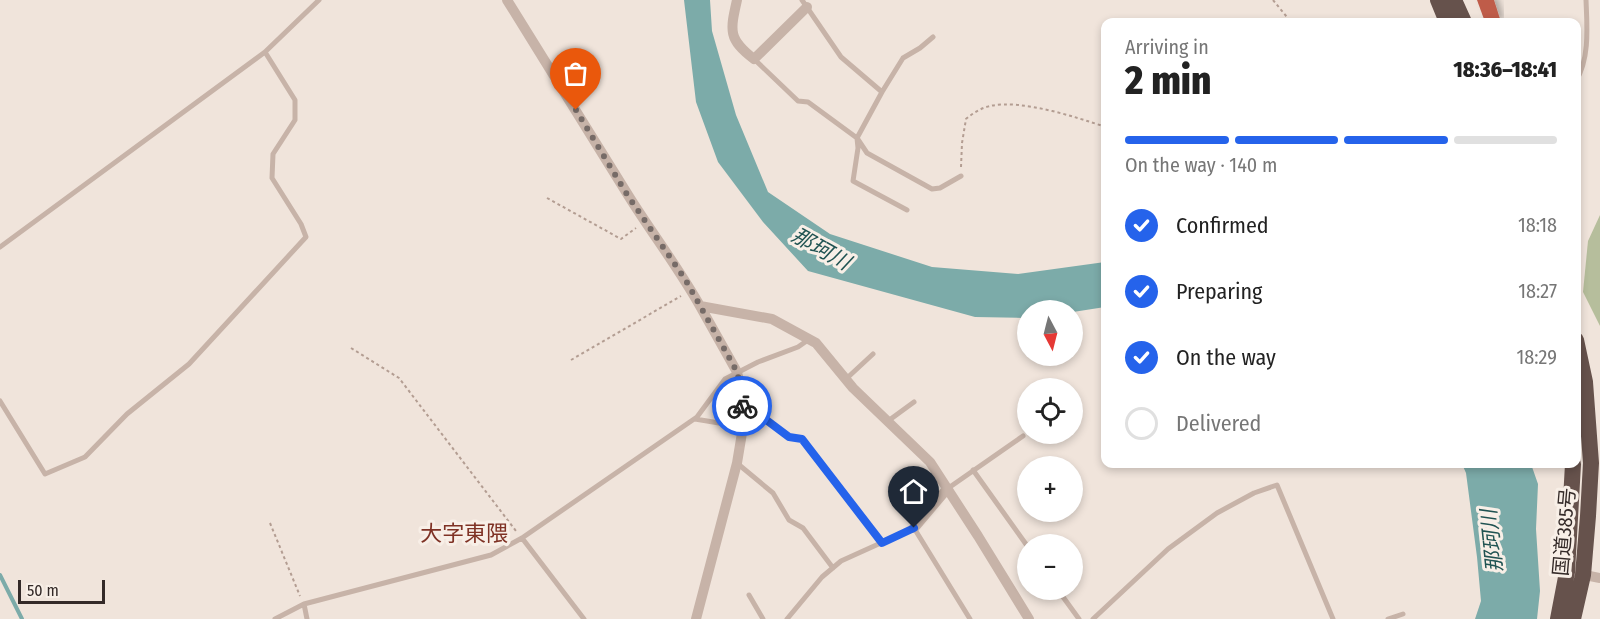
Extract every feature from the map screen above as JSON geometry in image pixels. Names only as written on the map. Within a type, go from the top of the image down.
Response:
[{"type":"highway","points":[[1438,0],[1445,18]]},
{"type":"highway","points":[[1454,0],[1462,18]]},
{"type":"highway","name":"国道385号","points":[[1558,619],[1575,574],[1588,516],[1591,463],[1585,382],[1581,363]]},
{"type":"highway","name":"国道385号","points":[[1573,468],[1575,574],[1573,619]]},
{"type":"street","points":[[507,0],[628,196],[692,290],[737,372],[742,394],[743,425],[737,464],[696,619]]},
{"type":"street","points":[[737,0],[732,25],[734,39],[739,48],[754,59],[805,3]]},
{"type":"street","points":[[700,306],[772,319],[816,342],[846,379],[930,462],[1029,619]]},
{"type":"street","points":[[914,528],[947,489]]},
{"type":"street","points":[[1575,574],[1600,578]]},
{"type":"lane","points":[[0,247],[265,52],[319,0]]},
{"type":"lane","points":[[1581,68],[1586,44],[1586,0]]},
{"type":"lane","points":[[805,3],[841,57],[882,92]]},
{"type":"lane","points":[[907,210],[853,181],[858,148],[857,138],[903,58],[920,48],[933,36]]},
{"type":"lane","points":[[0,401],[45,474],[85,457],[127,414],[189,364],[306,237],[301,224],[272,178],[273,154],[294,120],[295,100],[265,52]]},
{"type":"lane","points":[[754,59],[798,101],[808,102],[857,138],[867,153],[932,189],[940,188],[961,176]]},
{"type":"lane","points":[[275,619],[304,604],[491,555],[522,538],[695,419],[725,379],[798,348],[810,339]]},
{"type":"lane","points":[[846,379],[873,354]]},
{"type":"lane","points":[[888,422],[914,402]]},
{"type":"lane","points":[[695,419],[743,425],[765,419],[789,437],[802,439],[882,543]]},
{"type":"lane","points":[[947,489],[1017,440]]},
{"type":"lane","points":[[737,464],[773,493],[789,520],[802,528],[833,568]]},
{"type":"lane","points":[[973,471],[1019,534]]},
{"type":"lane","points":[[1093,619],[1168,549],[1217,513],[1254,493],[1277,485],[1333,619]]},
{"type":"lane","points":[[787,619],[822,577],[841,561],[914,528],[970,619]]},
{"type":"lane","points":[[522,538],[584,619]]},
{"type":"lane","points":[[748,596],[763,619]]},
{"type":"lane","points":[[1065,600],[1079,619]]},
{"type":"lane","points":[[304,604],[307,619]]},
{"type":"lane","points":[[1388,619],[1403,614]]},
{"type":"path","points":[[1273,0],[1288,18]]},
{"type":"path","points":[[961,176],[962,143],[966,119],[974,112],[989,106],[1004,104],[1038,108],[1101,126]]},
{"type":"path","points":[[547,198],[621,239],[646,221]]},
{"type":"path","points":[[571,360],[692,290]]},
{"type":"path","points":[[351,348],[399,378],[522,538]]},
{"type":"path","points":[[270,523],[304,604]]},
{"type":"green space","points":[[1600,215],[1600,326],[1583,292],[1588,241]]},
{"type":"water","name":"那珂川","points":[[684,0],[710,0],[712,31],[736,115],[768,192],[830,234],[932,267],[1018,274],[1101,263],[1101,308],[1083,310],[1083,300],[1017,300],[1017,318],[975,317],[808,271],[763,222],[718,162],[696,102]]},
{"type":"water","name":"那珂川","points":[[1464,468],[1532,468],[1538,484],[1536,529],[1540,591],[1537,619],[1475,619],[1481,601]]},
{"type":"building","points":[[1477,0],[1494,0],[1500,18],[1484,18]]},
{"type":"waterway","points":[[0,575],[22,619]]},
{"type":"way so far","points":[[576,110],[628,196],[685,279],[726,352],[737,372],[742,406]]},
{"type":"district","name":"大字東隈","points":[[464,533]]},
{"type":"route","points":[[742,406],[743,422],[765,419],[789,437],[802,439],[882,543],[914,528]]}]
